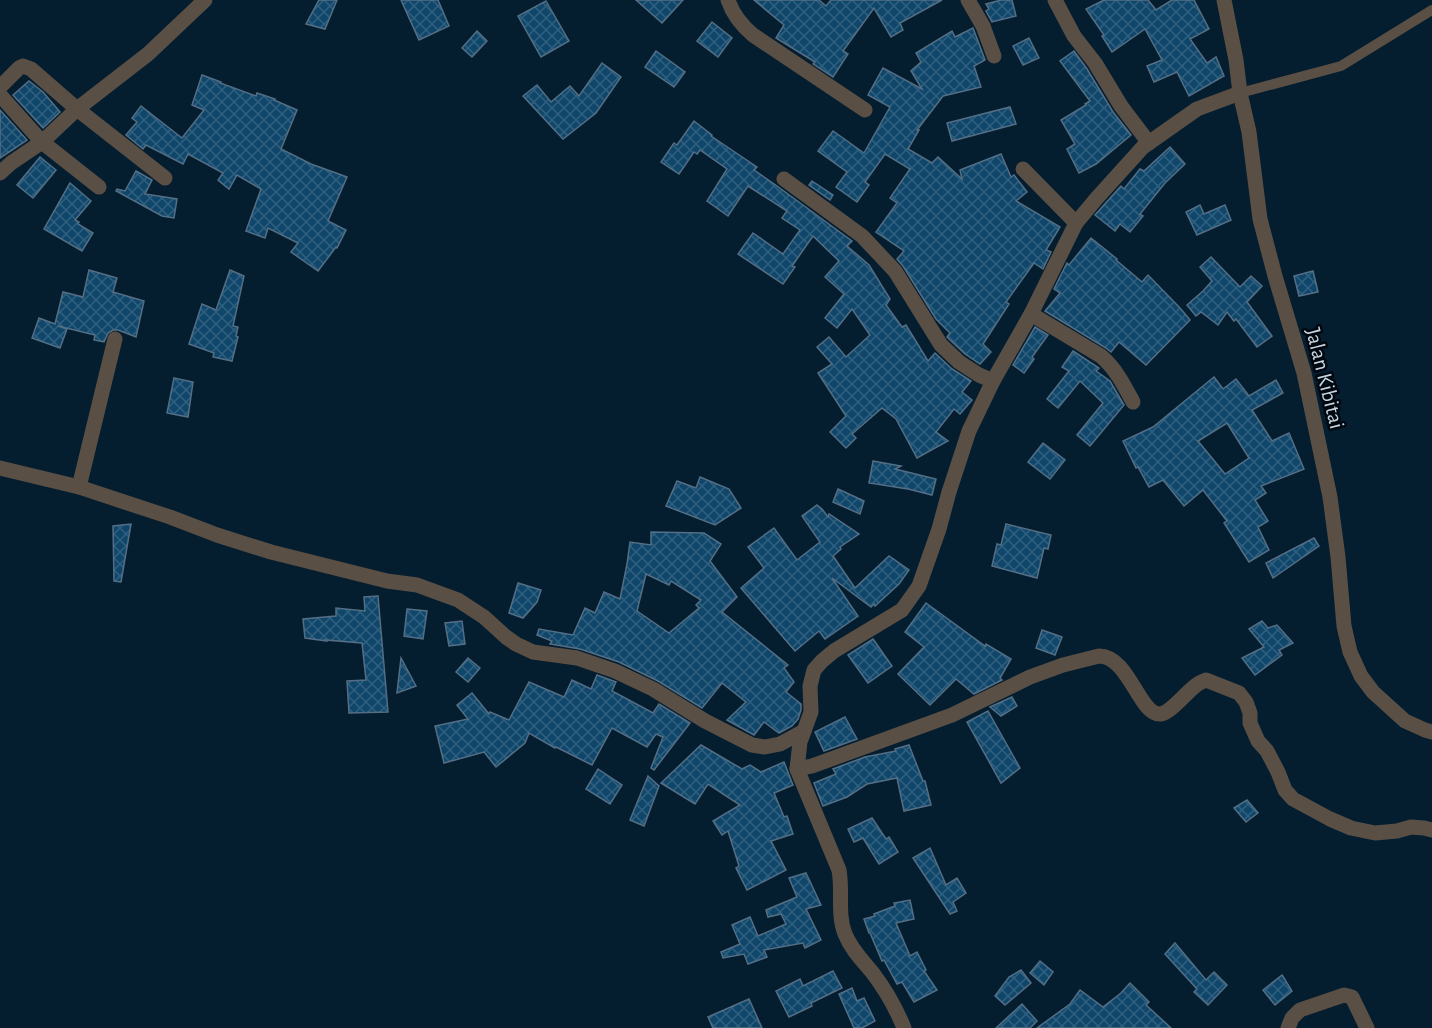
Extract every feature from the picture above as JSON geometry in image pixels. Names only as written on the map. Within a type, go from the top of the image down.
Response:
[{"type":"street","points":[[0,173],[42,142],[77,109],[148,54],[205,0]]},
{"type":"street","points":[[728,0],[742,25],[753,35],[865,110]]},
{"type":"street","points":[[968,0],[982,26],[994,57]]},
{"type":"street","points":[[1055,0],[1074,36],[1149,143]]},
{"type":"street","name":"Jalan Kibitai","points":[[1224,0],[1249,132],[1260,219],[1304,373],[1330,497],[1344,626],[1350,652],[1361,676],[1373,692],[1405,721],[1432,732]]},
{"type":"street","points":[[0,87],[19,68],[28,67],[165,178]]},
{"type":"street","points":[[904,1028],[882,985],[856,955],[845,934],[841,912],[839,870],[796,770],[800,742],[811,712],[810,686],[814,670],[834,651],[902,610],[919,586],[969,431],[1076,223],[1143,147],[1197,109],[1240,93]]},
{"type":"street","points":[[0,95],[42,142],[99,187]]},
{"type":"street","points":[[1023,169],[1076,223]]},
{"type":"street","points":[[784,179],[862,236],[895,271],[936,340],[959,362],[993,381]]},
{"type":"street","points":[[1031,314],[1107,361],[1116,371],[1133,402]]},
{"type":"street","points":[[79,488],[115,339]]},
{"type":"street","points":[[0,468],[79,488],[271,552],[387,581],[417,585],[458,600],[484,617],[516,644],[533,652],[577,658],[615,671],[653,689],[752,746],[765,747],[780,744],[804,731]]},
{"type":"street","points":[[796,770],[952,716],[1030,677],[1064,665],[1104,656],[1119,666],[1132,682],[1146,706],[1157,714],[1162,714],[1173,707],[1196,685],[1206,680],[1239,693],[1246,702],[1250,713],[1250,723],[1258,741],[1267,751],[1285,790],[1293,799],[1312,810],[1351,828],[1375,834],[1411,827],[1432,830]]},
{"type":"street","points":[[1288,1028],[1292,1018],[1300,1010],[1344,995],[1352,997],[1367,1028]]},
{"type":"lane","points":[[1240,93],[1341,66],[1432,10]]},
{"type":"building","points":[[319,0],[337,0],[325,29],[306,24]]},
{"type":"building","points":[[401,0],[438,0],[449,26],[419,40]]},
{"type":"building","points":[[636,0],[683,0],[662,23]]},
{"type":"building","points":[[754,0],[819,0],[826,6],[831,0],[942,0],[900,23],[903,30],[891,37],[874,8],[843,51],[848,54],[833,77],[813,64],[815,62],[776,38],[784,25]]},
{"type":"building","points":[[1012,0],[1016,16],[992,22],[986,11],[989,9],[986,4]]},
{"type":"building","points":[[1104,0],[1148,0],[1156,10],[1172,0],[1194,0],[1209,29],[1190,39],[1207,63],[1216,57],[1224,76],[1189,96],[1177,72],[1154,82],[1147,66],[1162,60],[1145,29],[1112,52],[1102,36],[1104,35],[1086,9]]},
{"type":"building","points":[[546,1],[569,41],[541,57],[518,16]]},
{"type":"building","points":[[712,22],[732,38],[718,57],[697,41]]},
{"type":"building","points":[[973,28],[985,60],[974,66],[981,87],[943,96],[917,130],[919,130],[908,149],[932,163],[938,157],[962,179],[960,170],[1001,154],[1011,177],[1014,175],[1027,192],[1016,201],[1060,227],[1046,250],[1051,252],[1043,269],[1034,263],[1006,302],[1009,304],[983,344],[991,352],[980,364],[947,337],[950,333],[936,319],[897,259],[904,251],[876,232],[897,203],[890,198],[910,169],[885,154],[865,182],[869,185],[857,202],[836,187],[847,172],[818,151],[833,131],[864,153],[890,107],[868,95],[883,68],[922,89],[911,71],[921,62],[916,53],[952,31],[955,37]]},
{"type":"building","points":[[477,31],[487,41],[472,57],[462,48]]},
{"type":"building","points":[[1029,38],[1039,58],[1023,65],[1013,46]]},
{"type":"building","points":[[656,51],[685,72],[674,87],[645,67]]},
{"type":"building","points":[[1074,51],[1113,112],[1131,135],[1096,164],[1079,173],[1067,149],[1075,144],[1061,120],[1090,101],[1060,61]]},
{"type":"building","points":[[602,63],[621,77],[596,113],[563,139],[523,96],[537,85],[551,102],[570,86],[579,96]]},
{"type":"building","points":[[202,75],[256,96],[257,93],[275,99],[297,110],[281,149],[311,164],[347,177],[328,221],[346,230],[337,248],[318,271],[291,252],[298,243],[268,228],[265,238],[246,231],[261,189],[237,175],[229,189],[218,180],[223,173],[188,154],[183,164],[146,145],[143,149],[126,135],[137,122],[132,118],[141,106],[182,138],[204,110],[192,105]]},
{"type":"building","points":[[29,81],[43,92],[60,112],[43,128],[13,95]]},
{"type":"building","points":[[1010,107],[1016,124],[952,141],[947,123]]},
{"type":"building","points":[[0,110],[27,140],[0,158]]},
{"type":"building","points":[[694,121],[711,136],[757,167],[754,170],[852,241],[847,246],[869,265],[890,299],[886,305],[902,327],[906,325],[928,361],[935,353],[952,369],[971,381],[962,392],[972,400],[960,414],[954,409],[936,432],[948,441],[917,458],[896,419],[882,408],[852,434],[856,438],[846,448],[830,432],[846,416],[818,373],[832,364],[817,347],[829,337],[846,357],[870,335],[852,309],[837,328],[825,318],[844,294],[825,277],[839,261],[813,236],[792,266],[795,267],[783,284],[738,254],[753,233],[783,254],[800,230],[782,218],[787,211],[748,186],[728,216],[707,201],[727,169],[700,150],[697,154],[694,152],[679,174],[661,162],[674,143],[677,145]]},
{"type":"building","points":[[1170,147],[1185,164],[1165,183],[1140,214],[1143,216],[1130,232],[1120,224],[1115,231],[1095,215],[1121,186],[1124,189],[1140,169],[1144,171]]},
{"type":"building","points":[[40,157],[56,170],[33,198],[17,185]]},
{"type":"building","points":[[136,171],[152,180],[145,194],[177,199],[174,218],[162,216],[116,191],[117,189],[125,191]]},
{"type":"building","points":[[812,181],[833,195],[830,200],[809,185]]},
{"type":"building","points":[[70,183],[91,201],[75,220],[93,233],[82,251],[44,229]]},
{"type":"building","points":[[1200,205],[1204,214],[1225,205],[1231,220],[1197,235],[1186,212]]},
{"type":"building","points":[[1091,238],[1142,282],[1148,275],[1190,320],[1146,365],[1119,342],[1111,352],[1045,311],[1060,293],[1054,289],[1067,263],[1069,265]]},
{"type":"building","points":[[1211,257],[1240,287],[1251,276],[1262,286],[1247,302],[1272,336],[1257,347],[1236,319],[1234,321],[1227,312],[1218,325],[1201,312],[1196,316],[1187,305],[1212,281],[1200,267]]},
{"type":"building","points":[[89,270],[117,278],[113,292],[144,301],[136,337],[113,330],[108,333],[104,342],[94,340],[95,335],[58,326],[67,329],[60,348],[32,338],[39,318],[55,324],[63,292],[83,297]]},
{"type":"building","points":[[230,270],[244,276],[233,326],[238,327],[236,336],[238,337],[232,361],[213,357],[214,353],[189,344],[202,304],[216,310]]},
{"type":"building","points":[[1313,271],[1318,292],[1299,296],[1294,276]]},
{"type":"building","points":[[1035,327],[1048,335],[1024,373],[1013,365]]},
{"type":"building","points":[[1073,351],[1099,368],[1096,371],[1110,381],[1124,405],[1090,446],[1077,435],[1103,403],[1080,381],[1058,408],[1047,399],[1069,371],[1062,367]]},
{"type":"building","points":[[1214,377],[1223,389],[1236,379],[1249,396],[1276,380],[1283,393],[1252,410],[1272,441],[1289,433],[1304,469],[1261,486],[1266,493],[1255,500],[1268,521],[1258,527],[1269,550],[1249,562],[1224,523],[1227,521],[1203,490],[1184,506],[1163,480],[1149,487],[1138,467],[1136,468],[1123,441],[1153,427]],"holes":[[[1227,423],[1249,458],[1225,474],[1198,441]]]},
{"type":"building","points":[[174,378],[193,382],[188,417],[167,413]]},
{"type":"building","points":[[1043,443],[1065,460],[1050,479],[1028,462]]},
{"type":"building","points":[[873,461],[901,466],[895,469],[936,479],[932,495],[869,483]]},
{"type":"building","points":[[700,477],[729,489],[741,508],[715,525],[666,506],[677,481],[696,488]]},
{"type":"building","points":[[838,489],[864,501],[860,514],[833,502]]},
{"type":"building","points":[[817,505],[828,517],[829,514],[859,534],[840,547],[841,549],[833,556],[855,588],[889,556],[909,570],[899,584],[871,607],[832,578],[858,616],[825,639],[819,631],[795,651],[741,588],[764,568],[748,547],[774,528],[797,560],[820,542],[802,516]]},
{"type":"building","points":[[131,524],[121,582],[114,581],[113,526]]},
{"type":"building","points":[[1006,524],[1051,535],[1048,549],[1044,548],[1037,578],[992,566],[997,544],[1001,545]]},
{"type":"building","points":[[651,532],[704,533],[721,544],[710,561],[737,597],[722,612],[788,665],[784,668],[794,682],[786,692],[801,704],[798,719],[792,726],[779,733],[764,722],[754,735],[727,720],[746,702],[722,683],[702,708],[658,681],[619,662],[580,649],[550,644],[552,641],[537,635],[539,629],[573,635],[585,608],[595,613],[604,592],[620,599],[630,542],[651,545]],"holes":[[[646,574],[669,585],[671,581],[701,600],[696,605],[699,608],[669,633],[637,611]]]},
{"type":"building","points":[[1314,538],[1319,546],[1273,578],[1266,563]]},
{"type":"building","points":[[518,583],[541,590],[537,602],[523,618],[509,613]]},
{"type":"building","points":[[378,596],[388,712],[349,713],[347,681],[366,680],[362,643],[305,638],[303,619],[336,616],[336,608],[365,611],[364,597]]},
{"type":"building","points":[[926,603],[985,646],[986,644],[1011,659],[1000,678],[1002,680],[974,694],[956,679],[930,705],[898,674],[924,647],[905,632]]},
{"type":"building","points":[[407,609],[427,611],[423,639],[404,636]]},
{"type":"building","points":[[462,621],[465,644],[449,646],[445,623]]},
{"type":"building","points":[[1262,621],[1268,628],[1277,625],[1293,643],[1279,650],[1282,655],[1255,675],[1242,658],[1264,647],[1249,629]]},
{"type":"building","points":[[1042,630],[1062,637],[1055,655],[1036,648]]},
{"type":"building","points":[[873,639],[892,666],[868,683],[848,655]]},
{"type":"building","points":[[401,658],[416,686],[397,693]]},
{"type":"building","points":[[468,658],[480,668],[468,682],[456,672]]},
{"type":"building","points":[[597,675],[616,682],[612,691],[653,713],[659,704],[690,723],[654,770],[651,768],[663,737],[656,734],[647,747],[612,728],[592,765],[529,733],[525,743],[496,767],[484,752],[444,763],[435,726],[468,719],[457,705],[472,693],[489,714],[490,712],[509,720],[529,682],[564,697],[572,680],[591,689]]},
{"type":"building","points":[[1012,697],[1017,706],[1001,716],[990,707]]},
{"type":"building","points":[[988,711],[1020,768],[1001,783],[967,722]]},
{"type":"building","points":[[845,717],[857,739],[824,751],[815,732]]},
{"type":"building","points":[[701,745],[742,769],[750,765],[761,772],[784,762],[793,785],[774,793],[784,817],[787,816],[793,834],[771,841],[786,870],[747,890],[736,868],[739,866],[728,831],[722,835],[713,821],[740,805],[708,784],[695,804],[661,783]]},
{"type":"building","points":[[909,745],[923,781],[925,781],[931,805],[904,811],[897,778],[867,784],[847,797],[823,806],[814,783],[836,774],[833,769],[865,757],[896,751],[895,749]]},
{"type":"building","points":[[598,769],[622,785],[610,804],[586,789]]},
{"type":"building","points":[[648,776],[659,786],[644,826],[630,820]]},
{"type":"building","points":[[1247,800],[1258,813],[1246,822],[1234,808]]},
{"type":"building","points":[[872,818],[886,839],[889,837],[898,852],[879,864],[863,838],[854,842],[848,829]]},
{"type":"building","points":[[930,848],[946,885],[957,878],[966,893],[953,902],[957,911],[950,914],[913,858]]},
{"type":"building","points":[[806,873],[821,905],[806,909],[821,940],[805,948],[803,943],[764,950],[767,957],[748,964],[744,954],[723,958],[721,952],[740,944],[732,925],[750,917],[758,936],[786,924],[781,914],[768,917],[766,910],[797,897],[789,878]]},
{"type":"building","points":[[910,900],[914,919],[896,923],[910,956],[917,952],[926,970],[924,971],[937,990],[914,1002],[902,982],[897,984],[884,960],[882,961],[864,919],[895,906],[894,903]]},
{"type":"building","points":[[1175,943],[1206,980],[1214,972],[1227,985],[1208,1005],[1194,992],[1197,989],[1165,954]]},
{"type":"building","points":[[1040,961],[1053,972],[1044,985],[1030,973]]},
{"type":"building","points":[[1021,970],[1031,983],[1005,1005],[995,996],[1009,977]]},
{"type":"building","points":[[833,971],[842,988],[789,1017],[776,991],[800,979],[803,986]]},
{"type":"building","points":[[1282,975],[1292,991],[1275,1005],[1263,990]]},
{"type":"building","points":[[1130,983],[1149,1002],[1146,1005],[1171,1028],[1037,1028],[1070,1004],[1080,990],[1103,1007]]},
{"type":"building","points":[[852,988],[857,1001],[864,998],[875,1021],[862,1028],[854,1028],[839,994]]},
{"type":"building","points":[[749,999],[762,1028],[713,1028],[708,1017]]},
{"type":"building","points":[[1022,1004],[1037,1021],[1030,1028],[996,1028]]}]
